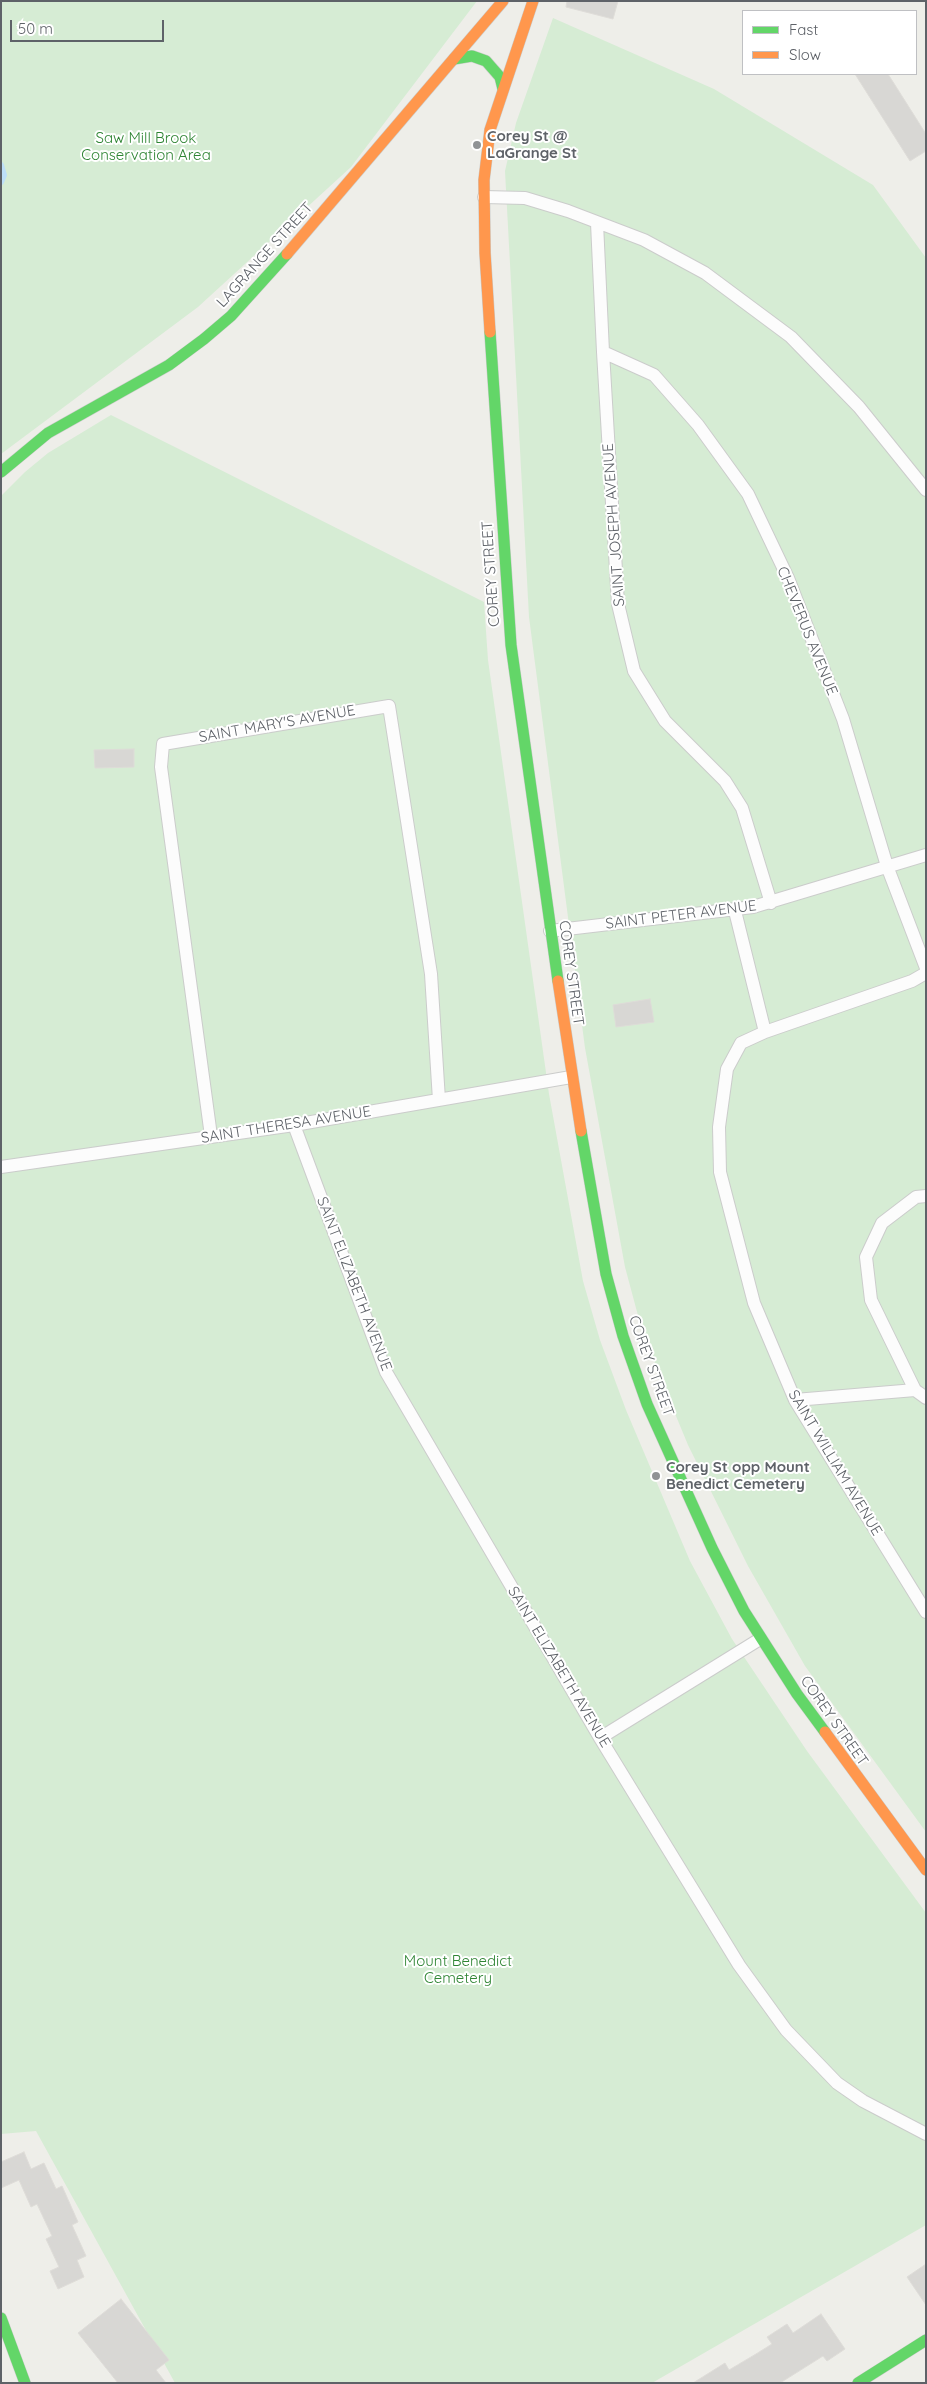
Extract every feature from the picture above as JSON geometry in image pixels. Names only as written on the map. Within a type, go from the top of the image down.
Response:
[{"type":"street","name":"LAGRANGE STREET","points":[[1,472],[34,442],[63,422],[169,365],[219,328],[265,280],[503,1]]},
{"type":"street","name":"COREY STREET","points":[[533,1],[489,139],[484,197],[485,253],[507,604],[570,1077],[599,1239],[623,1336],[647,1404],[712,1548],[760,1638],[850,1770],[926,1870]]},
{"type":"street","points":[[454,59],[472,56],[486,61],[500,77],[504,88]]},
{"type":"street","points":[[1,2318],[25,2383]]},
{"type":"street","points":[[858,2383],[926,2340]]},
{"type":"lane","points":[[484,197],[525,198],[644,240],[705,273],[791,337],[859,406],[926,490]]},
{"type":"lane","name":"SAINT JOSEPH AVENUE","points":[[597,223],[618,604],[634,671],[665,721],[726,781],[738,801],[742,808],[771,903]]},
{"type":"lane","name":"CHEVERUS AVENUE","points":[[603,352],[654,375],[698,425],[748,494],[788,578],[843,719],[888,866],[926,968]]},
{"type":"lane","name":"SAINT MARY'S AVENUE","points":[[211,1136],[162,767],[163,744],[389,706],[431,974],[439,1100]]},
{"type":"lane","name":"SAINT PETER AVENUE","points":[[550,931],[735,911],[771,903],[926,855]]},
{"type":"lane","points":[[735,911],[765,1032]]},
{"type":"lane","name":"SAINT WILLIAM AVENUE","points":[[926,974],[912,981],[765,1032],[741,1043],[727,1069],[719,1126],[720,1172],[754,1303],[795,1400],[926,1612]]},
{"type":"lane","name":"SAINT THERESA AVENUE","points":[[1,1167],[294,1125],[570,1077]]},
{"type":"lane","name":"SAINT ELIZABETH AVENUE","points":[[294,1125],[386,1372],[600,1738],[739,1965],[760,1998],[822,2070],[848,2092],[926,2134]]},
{"type":"lane","points":[[926,1196],[916,1197],[882,1223],[866,1257],[871,1300],[915,1390],[926,1398]]},
{"type":"lane","points":[[795,1400],[915,1390]]},
{"type":"lane","points":[[600,1738],[760,1638]]},
{"type":"green space","name":"Saw Mill Brook Conservation Area","points":[[1,1],[477,1],[351,167],[198,307],[1,454]]},
{"type":"green space","points":[[553,18],[714,89],[873,185],[926,258],[926,1832],[805,1666],[748,1566],[688,1445],[664,1387],[640,1323],[625,1267],[585,1048],[529,617],[505,171],[516,123]]},
{"type":"green space","name":"Mount Benedict Cemetery","points":[[111,415],[484,602],[488,660],[549,1094],[583,1281],[600,1340],[626,1410],[690,1561],[732,1639],[807,1751],[926,1913],[926,2225],[652,2383],[175,2383],[36,2131],[1,2134],[1,496],[25,472],[48,453]]},
{"type":"building","points":[[567,1],[618,1],[613,19],[566,7]]},
{"type":"building","points":[[856,75],[889,75],[926,134],[926,151],[910,161]]},
{"type":"building","points":[[134,749],[134,767],[95,768],[94,750]]},
{"type":"building","points":[[650,999],[654,1022],[616,1027],[613,1005]]},
{"type":"building","points":[[24,2152],[31,2169],[44,2163],[56,2189],[62,2186],[78,2222],[72,2225],[86,2256],[77,2260],[84,2277],[58,2289],[50,2271],[59,2267],[46,2239],[52,2236],[37,2204],[31,2207],[19,2180],[1,2188],[1,2162]]},
{"type":"building","points":[[926,2264],[926,2305],[907,2277]]},
{"type":"building","points":[[121,2299],[169,2360],[156,2370],[166,2383],[118,2383],[78,2333]]},
{"type":"building","points":[[821,2314],[845,2349],[827,2361],[823,2356],[780,2383],[693,2383],[725,2363],[729,2370],[772,2344],[767,2337],[787,2324],[793,2333]]},
{"type":"waterway","points":[[1,165],[4,175],[1,182]]},
{"type":"traffic: fast","points":[[454,59],[472,56],[486,61],[500,77],[503,89]]},
{"type":"traffic: fast","points":[[1,472],[48,433],[169,365],[204,339],[231,316],[287,254]]},
{"type":"traffic: fast","points":[[490,332],[511,645],[558,981]]},
{"type":"traffic: fast","points":[[581,1131],[606,1274],[623,1336],[647,1404],[712,1548],[744,1611],[797,1694],[825,1732]]},
{"type":"traffic: fast","points":[[1,2318],[25,2383]]},
{"type":"traffic: fast","points":[[858,2383],[926,2340]]},
{"type":"traffic: slow","points":[[287,254],[503,1]]},
{"type":"traffic: slow","points":[[490,332],[485,253],[484,180],[490,130],[533,1]]},
{"type":"traffic: slow","points":[[558,981],[581,1131]]},
{"type":"traffic: slow","points":[[825,1732],[926,1870]]},
{"type":"place","name":"Corey St @ LaGrange St","points":[[477,145]]},
{"type":"place","name":"Corey St opp Mount Benedict Cemetery","points":[[656,1476]]}]
